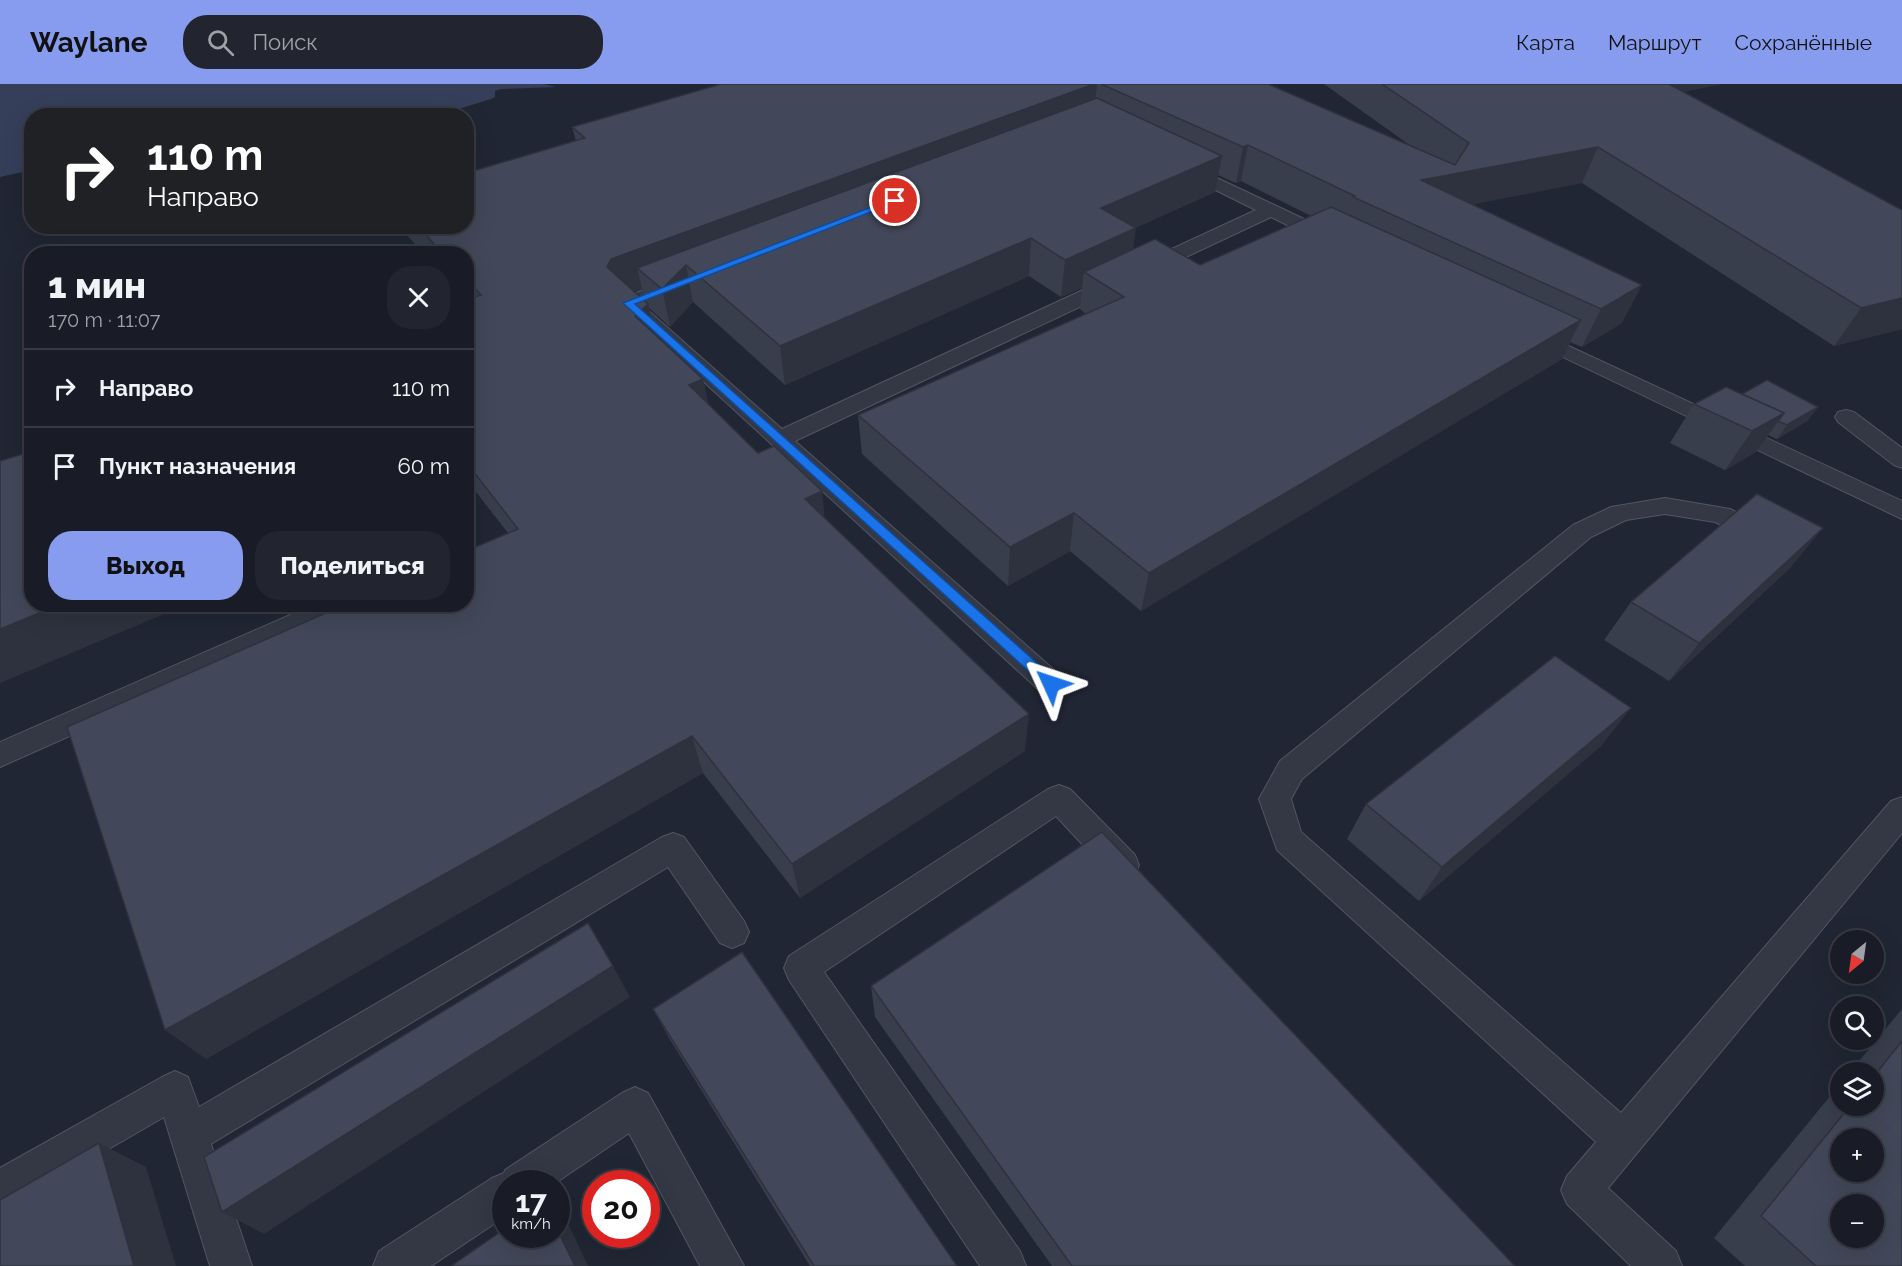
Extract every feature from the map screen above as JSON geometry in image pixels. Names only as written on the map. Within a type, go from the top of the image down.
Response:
[{"type":"lane","points":[[1167,160],[1346,247]]},
{"type":"lane","points":[[780,439],[1271,210]]},
{"type":"lane","points":[[695,277],[628,303],[1051,684]]},
{"type":"lane","points":[[1508,324],[1902,511]]},
{"type":"lane","points":[[1845,417],[1902,460]]},
{"type":"lane","points":[[1622,1139],[1288,840],[1275,799],[1291,771],[1582,531],[1620,513],[1665,506],[1721,515],[1767,540]]},
{"type":"lane","points":[[0,754],[323,612]]},
{"type":"lane","points":[[1005,1266],[801,968],[1059,798],[1142,885]]},
{"type":"lane","points":[[1661,1266],[1581,1190],[1902,810]]},
{"type":"lane","points":[[189,1135],[673,847],[732,932]]},
{"type":"lane","points":[[0,1190],[175,1090],[231,1266]]},
{"type":"lane","points":[[540,1170],[635,1106],[723,1266]]},
{"type":"lane","points":[[394,1266],[492,1201]]},
{"type":"water","points":[[0,84],[544,84],[556,87],[501,89],[495,91],[495,97],[491,99],[462,108],[24,108],[24,172],[0,177]]},
{"type":"building","points":[[721,84],[1094,84],[611,259],[607,267],[648,304],[635,316],[703,379],[689,385],[758,453],[774,446],[822,491],[805,499],[1029,714],[792,864],[692,736],[165,1030],[67,727],[328,612],[474,612],[474,548],[518,529],[474,472],[474,297],[481,295],[474,288],[474,246],[436,246],[425,234],[474,234],[474,171],[585,138],[572,127]]},
{"type":"building","points":[[1101,84],[1268,84],[1455,165],[1469,143],[1382,84],[1669,84],[1902,210],[1902,298],[1861,308],[1598,147],[1421,180],[1642,285],[1601,309],[1353,197],[1355,196],[1248,145],[1243,147]]},
{"type":"building","points":[[1097,98],[1222,156],[1101,208],[1136,228],[1065,260],[1031,238],[780,346],[686,265],[662,289],[637,268]]},
{"type":"building","points":[[1331,207],[1581,320],[1149,573],[1074,513],[1010,547],[858,415],[1124,297],[1084,272],[1155,239],[1200,265]]},
{"type":"building","points":[[1767,380],[1818,407],[1787,425],[1778,421],[1784,413],[1742,394]]},
{"type":"building","points":[[1726,387],[1784,413],[1752,431],[1694,404]]},
{"type":"building","points":[[24,454],[24,612],[41,612],[0,629],[0,461]]},
{"type":"building","points":[[1757,494],[1823,528],[1699,643],[1631,602]]},
{"type":"building","points":[[1555,656],[1631,708],[1442,867],[1366,804]]},
{"type":"building","points":[[1102,832],[1515,1266],[1072,1266],[871,986]]},
{"type":"building","points":[[588,923],[613,966],[222,1212],[204,1157]]},
{"type":"building","points":[[742,952],[957,1266],[814,1266],[653,1009]]},
{"type":"building","points":[[1902,1041],[1902,1266],[1816,1266],[1761,1216],[1830,1131],[1830,1182],[1884,1182],[1884,1128],[1832,1128],[1842,1116],[1884,1116],[1884,1064]]},
{"type":"building","points":[[99,1143],[134,1266],[0,1266],[0,1200]]},
{"type":"building","points":[[492,1238],[492,1248],[566,1248],[575,1266],[451,1266]]},
{"type":"route","points":[[895,201],[628,303],[1051,684]]}]
